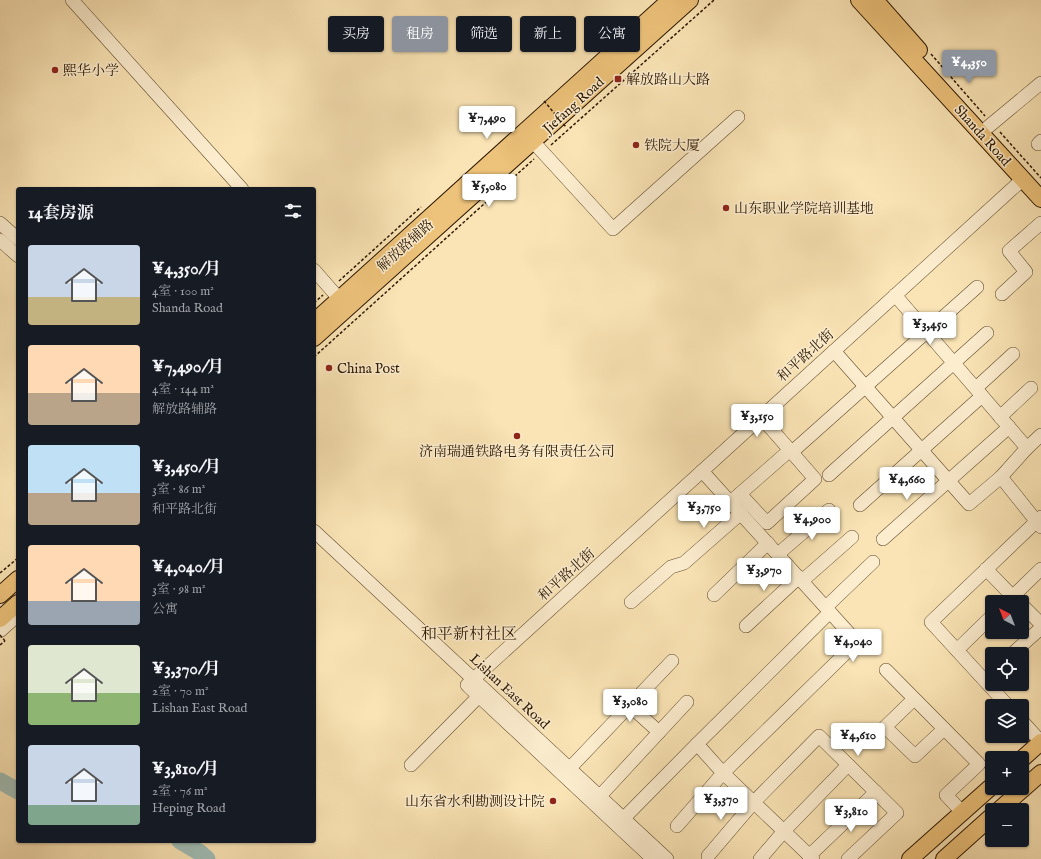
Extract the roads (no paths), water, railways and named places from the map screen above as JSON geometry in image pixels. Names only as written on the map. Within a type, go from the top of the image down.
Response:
[{"type":"main road","name":"Jiefang Road","points":[[316,335],[330,312],[670,0]]},
{"type":"main road","name":"Jiefang Road","points":[[330,312],[690,0]]},
{"type":"main road","name":"Shanda Road","points":[[859,0],[1041,199]]},
{"type":"main road","name":"Shanda Road","points":[[875,0],[990,125],[1041,187]]},
{"type":"main road","points":[[0,594],[16,582]]},
{"type":"main road","points":[[0,619],[16,605]]},
{"type":"main road","points":[[1029,753],[1041,742]]},
{"type":"main road","points":[[1007,803],[1041,773]]},
{"type":"main road","points":[[910,859],[985,792]]},
{"type":"main road","points":[[944,859],[985,822]]},
{"type":"street","points":[[72,0],[240,187]]},
{"type":"street","name":"解放路辅路","points":[[330,312],[661,0]]},
{"type":"street","name":"解放路辅路","points":[[330,312],[540,149],[700,0]]},
{"type":"street","points":[[990,125],[1041,83]]},
{"type":"street","points":[[540,149],[613,229],[738,117]]},
{"type":"street","name":"和平路北街","points":[[470,682],[1023,179]]},
{"type":"street","points":[[0,223],[16,237]]},
{"type":"street","points":[[1002,294],[1026,272],[1009,251],[1041,223]]},
{"type":"street","points":[[0,240],[16,254]]},
{"type":"street","points":[[316,275],[330,312]]},
{"type":"street","points":[[735,498],[866,387],[977,287]]},
{"type":"street","points":[[895,295],[1027,448]]},
{"type":"street","points":[[829,475],[987,333]]},
{"type":"street","points":[[834,351],[947,481],[969,504],[1001,477],[1041,435]]},
{"type":"street","points":[[860,505],[921,450],[979,392],[1013,354]]},
{"type":"street","points":[[1000,417],[1031,388]]},
{"type":"street","points":[[702,471],[767,523],[815,479],[761,417]]},
{"type":"street","points":[[883,539],[1009,427]]},
{"type":"street","points":[[985,673],[957,650],[931,622],[986,569],[1039,522],[1001,477]]},
{"type":"street","points":[[677,826],[723,773],[857,642],[741,513],[735,498]]},
{"type":"street","points":[[778,554],[829,510]]},
{"type":"street","points":[[631,602],[671,567],[684,563],[741,513]]},
{"type":"street","name":"Lishan East Road","points":[[316,533],[470,682],[478,696],[653,859]]},
{"type":"street","points":[[746,626],[800,579],[852,537]]},
{"type":"street","points":[[714,595],[768,543]]},
{"type":"street","name":"Lishan East Road","points":[[316,544],[470,682],[570,768],[667,859]]},
{"type":"street","points":[[624,818],[873,562]]},
{"type":"street","points":[[986,569],[1010,595]]},
{"type":"street","points":[[1020,595],[1041,569]]},
{"type":"street","points":[[0,591],[16,577]]},
{"type":"street","points":[[1029,613],[1041,624]]},
{"type":"street","points":[[3,636],[16,618]]},
{"type":"street","points":[[957,650],[985,623]]},
{"type":"street","points":[[1020,647],[1041,628]]},
{"type":"street","points":[[570,768],[672,660]]},
{"type":"street","points":[[886,670],[979,764],[946,795],[962,812]]},
{"type":"street","points":[[411,765],[478,696]]},
{"type":"street","points":[[914,699],[885,727],[916,756],[944,729]]},
{"type":"street","points":[[600,796],[687,702]]},
{"type":"street","points":[[630,705],[660,732]]},
{"type":"street","points":[[1029,729],[1041,742]]},
{"type":"street","points":[[708,856],[754,802],[819,736],[897,813],[848,859]]},
{"type":"street","points":[[697,744],[723,773],[811,857],[876,792]]},
{"type":"street","points":[[760,859],[784,831],[848,765]]},
{"type":"waterway","points":[[0,781],[16,790]]},
{"type":"waterway","points":[[183,843],[199,852],[207,859]]},
{"type":"place","name":"熙华小学","points":[[55,70]]},
{"type":"place","name":"解放路山大路","points":[[618,79]]},
{"type":"place","name":"铁院大厦","points":[[636,145]]},
{"type":"place","name":"山东职业学院培训基地","points":[[726,208]]},
{"type":"place","name":"China Post","points":[[329,368]]},
{"type":"place","name":"济南瑞通铁路电务有限责任公司","points":[[517,436]]},
{"type":"place","name":"山东省水利勘测设计院","points":[[553,801]]},
{"type":"district","name":"和平新村社区","points":[[469,633]]}]
